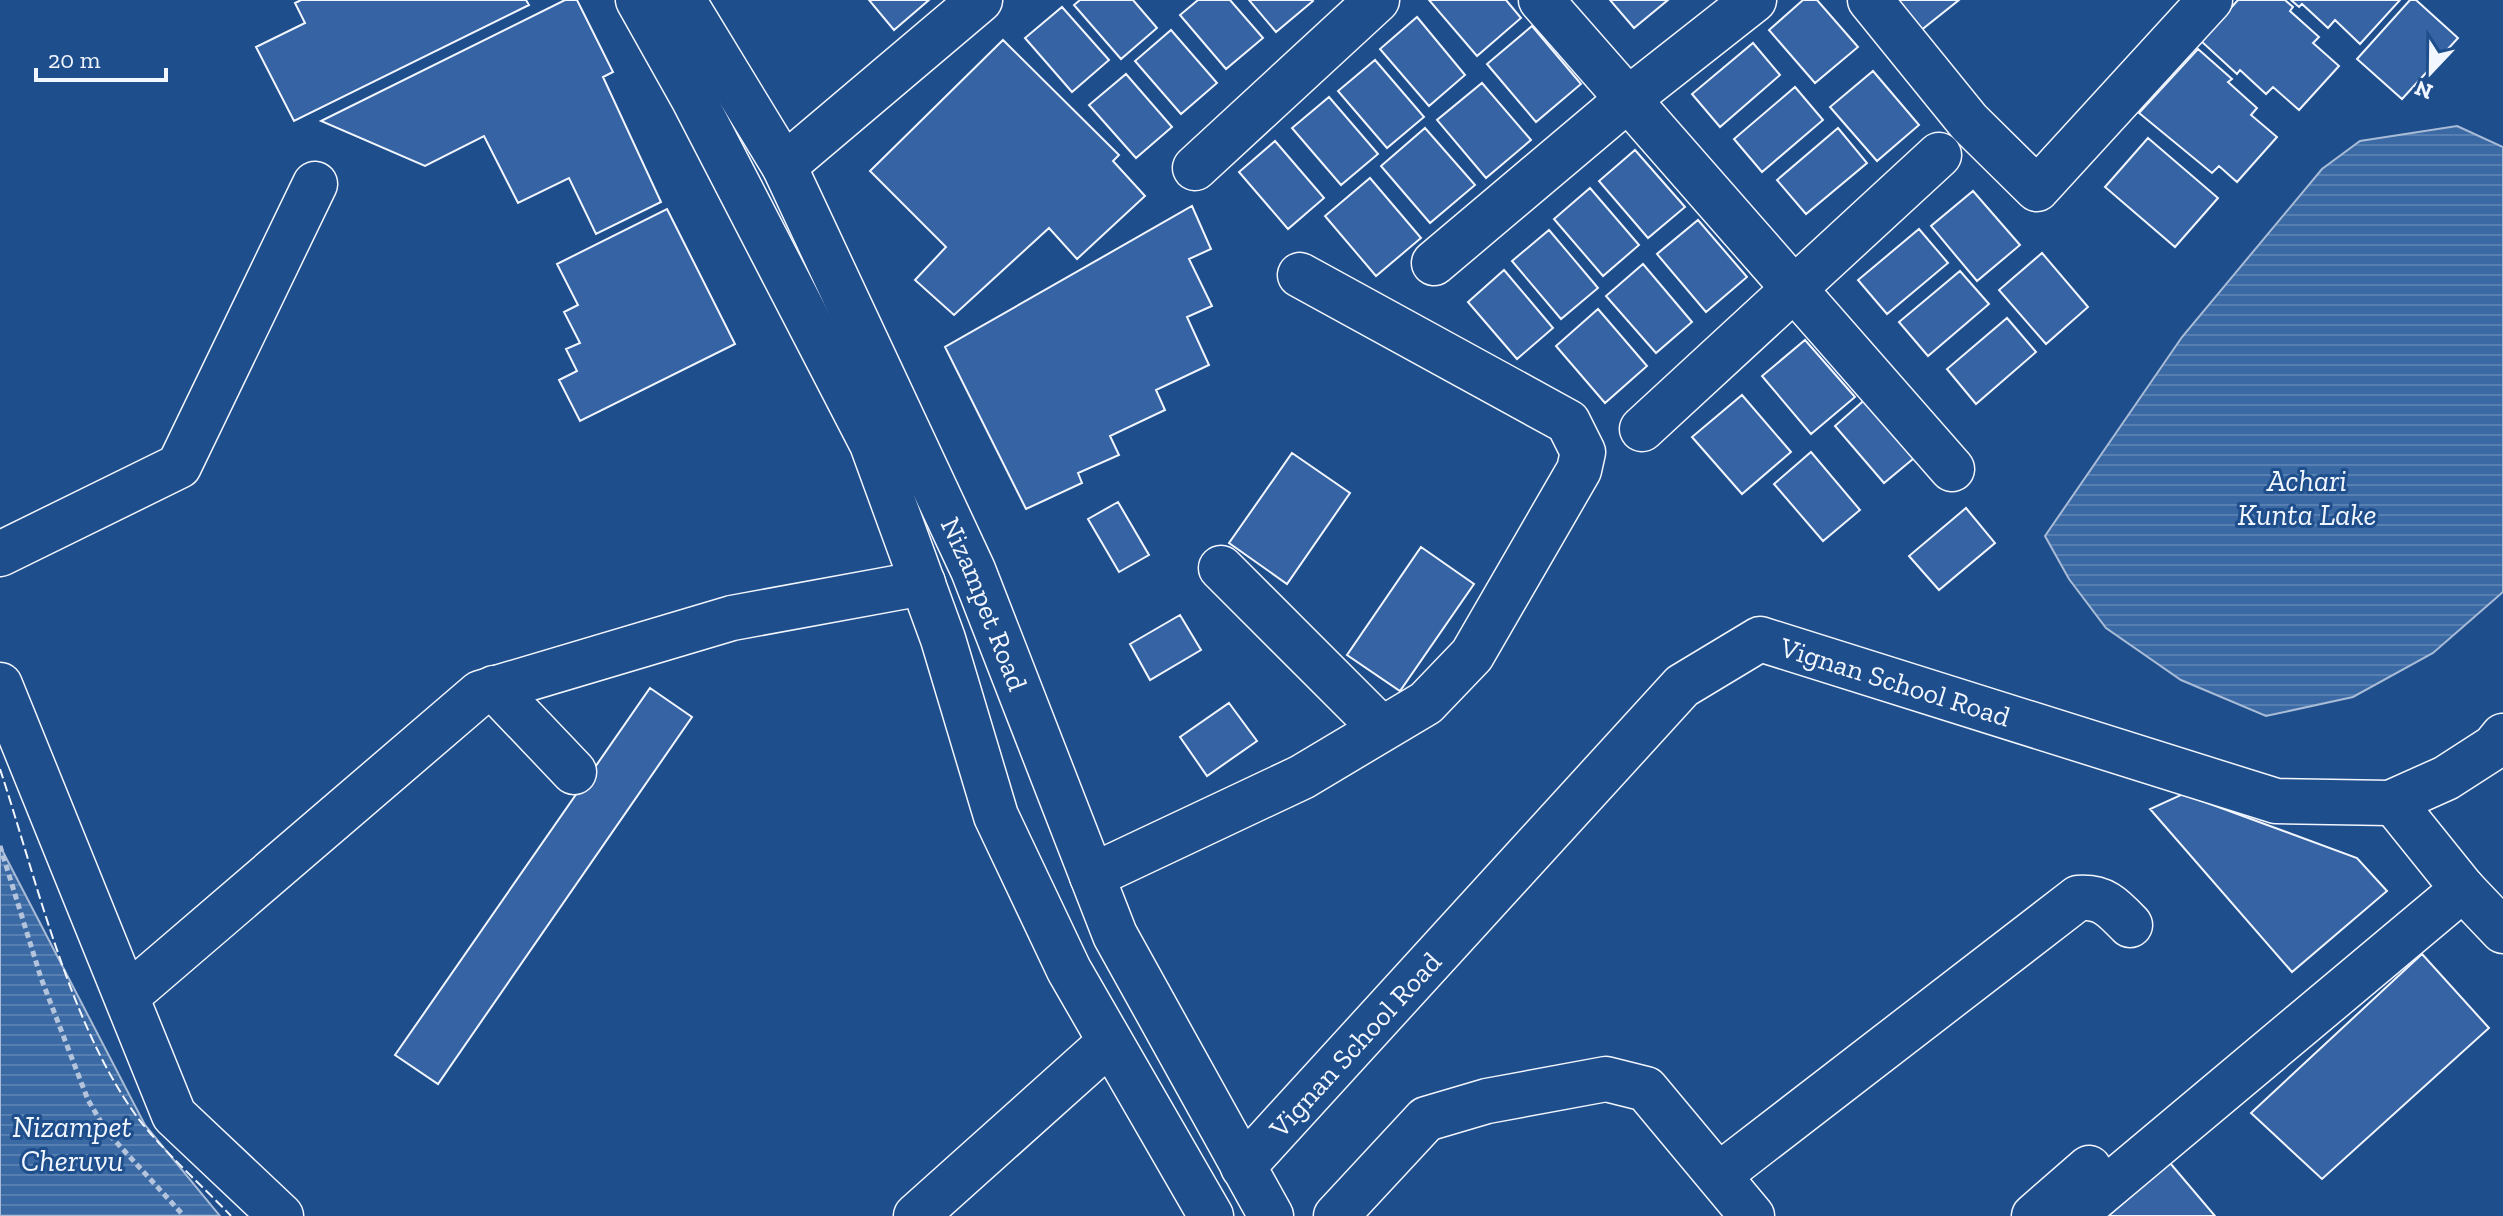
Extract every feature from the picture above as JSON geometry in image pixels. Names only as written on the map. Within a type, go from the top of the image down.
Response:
[{"type":"street","name":"Nizampet Road","points":[[638,0],[693,98],[872,444],[923,583],[996,816],[1069,970],[1211,1216]]},
{"type":"street","name":"Nizampet Road","points":[[683,0],[784,166],[973,570],[1115,935],[1271,1216]]},
{"type":"street","points":[[784,166],[980,0]]},
{"type":"street","points":[[1195,168],[1377,0]]},
{"type":"street","points":[[1541,0],[1791,289],[1952,469]]},
{"type":"street","points":[[1434,263],[1627,100],[1754,0]]},
{"type":"street","points":[[1870,0],[1969,122],[2037,189],[2210,0]]},
{"type":"street","points":[[1642,429],[1939,155]]},
{"type":"street","points":[[0,554],[179,466],[315,184]]},
{"type":"street","points":[[1092,876],[1302,777],[1426,703],[1472,655],[1579,470],[1583,452],[1568,422],[1300,275]]},
{"type":"street","points":[[1221,568],[1381,728]]},
{"type":"street","points":[[140,985],[480,693],[732,618],[923,583]]},
{"type":"street","name":"Vignan School Road","points":[[1243,1167],[1682,686],[1760,639],[2276,801],[2393,802],[2446,778],[2494,747],[2503,736]]},
{"type":"street","points":[[0,685],[174,1115],[281,1216]]},
{"type":"street","points":[[494,688],[574,772]]},
{"type":"street","points":[[979,756],[1038,738]]},
{"type":"street","points":[[2393,802],[2463,889],[2503,931]]},
{"type":"street","points":[[2073,1216],[2463,889]]},
{"type":"street","points":[[1719,1175],[2078,898],[2093,897],[2109,903],[2130,925]]},
{"type":"street","points":[[916,1216],[1110,1042]]},
{"type":"street","points":[[2034,1216],[2211,1061]]},
{"type":"street","points":[[1336,1216],[1426,1119],[1487,1101],[1606,1079],[1646,1089],[1752,1216]]},
{"type":"path","points":[[0,846],[41,978],[88,1100],[107,1132],[184,1216]]},
{"type":"water","name":"Achari Kunta Lake","points":[[2457,126],[2503,147],[2503,592],[2433,653],[2353,697],[2266,716],[2181,680],[2106,628],[2069,579],[2045,536],[2182,337],[2322,169],[2360,141]]},
{"type":"water","name":"Nizampet Cheruvu","points":[[0,846],[145,1125],[220,1216],[0,1216]]},
{"type":"building","points":[[301,0],[526,0],[529,5],[294,121],[256,47],[305,23],[295,3]]},
{"type":"building","points":[[565,0],[577,0],[613,72],[603,77],[661,202],[596,234],[569,178],[518,203],[484,136],[425,166],[321,121]]},
{"type":"building","points":[[869,0],[929,0],[894,30]]},
{"type":"building","points":[[1080,0],[1133,0],[1157,28],[1121,59],[1074,5]]},
{"type":"building","points":[[1198,0],[1230,0],[1263,38],[1226,69],[1180,15]]},
{"type":"building","points":[[1249,0],[1312,0],[1313,1],[1276,32]]},
{"type":"building","points":[[1429,0],[1506,0],[1521,18],[1477,56]]},
{"type":"building","points":[[1610,0],[1668,0],[1634,28]]},
{"type":"building","points":[[1803,0],[1817,0],[1858,47],[1815,83],[1769,30]]},
{"type":"building","points":[[1879,0],[1959,0],[1910,39]]},
{"type":"building","points":[[2238,0],[2285,0],[2293,7],[2290,11],[2319,37],[2313,43],[2339,66],[2299,110],[2273,87],[2266,94],[2240,70],[2237,74],[2201,41]]},
{"type":"building","points":[[2291,0],[2400,0],[2360,44],[2335,20],[2328,28],[2302,4],[2299,7]]},
{"type":"building","points":[[2410,0],[2416,0],[2458,38],[2402,99],[2357,59]]},
{"type":"building","points":[[1062,7],[1109,60],[1072,92],[1025,38]]},
{"type":"building","points":[[1417,17],[1465,75],[1429,106],[1380,49]]},
{"type":"building","points":[[1532,26],[1581,84],[1536,122],[1487,64]]},
{"type":"building","points":[[1171,30],[1217,83],[1181,114],[1135,61]]},
{"type":"building","points":[[1003,40],[1119,155],[1113,161],[1145,196],[1077,259],[1049,228],[954,315],[915,280],[946,247],[870,171]]},
{"type":"building","points":[[1753,43],[1780,75],[1720,127],[1692,94]]},
{"type":"building","points":[[2198,49],[2232,79],[2228,82],[2257,108],[2251,115],[2277,137],[2237,182],[2219,166],[2212,173],[2139,113]]},
{"type":"building","points":[[1375,60],[1424,117],[1387,148],[1338,91]]},
{"type":"building","points":[[1873,71],[1919,125],[1877,161],[1830,107]]},
{"type":"building","points":[[1126,74],[1172,127],[1136,158],[1089,105]]},
{"type":"building","points":[[1482,83],[1531,140],[1486,178],[1437,120]]},
{"type":"building","points":[[1795,87],[1823,120],[1762,172],[1734,139]]},
{"type":"building","points":[[1329,97],[1378,154],[1341,185],[1292,128]]},
{"type":"building","points":[[1425,128],[1475,185],[1430,223],[1381,166]]},
{"type":"building","points":[[1838,128],[1867,163],[1806,214],[1777,180]]},
{"type":"building","points":[[2148,138],[2218,198],[2175,247],[2105,187]]},
{"type":"building","points":[[1275,141],[1324,198],[1288,229],[1239,172]]},
{"type":"building","points":[[1635,150],[1685,207],[1648,238],[1599,181]]},
{"type":"building","points":[[1370,178],[1421,238],[1376,276],[1325,216]]},
{"type":"building","points":[[1590,188],[1639,245],[1603,276],[1554,219]]},
{"type":"building","points":[[1973,191],[2020,245],[1977,281],[1931,226]]},
{"type":"building","points":[[1192,206],[1211,249],[1189,259],[1212,306],[1187,317],[1209,365],[1156,390],[1165,410],[1110,436],[1119,455],[1078,473],[1082,483],[1026,509],[945,347]]},
{"type":"building","points":[[667,209],[735,344],[580,421],[559,380],[577,371],[566,349],[580,343],[564,312],[578,305],[557,264]]},
{"type":"building","points":[[1698,220],[1747,277],[1706,312],[1657,254]]},
{"type":"building","points":[[1919,229],[1948,263],[1887,314],[1858,280]]},
{"type":"building","points":[[1549,230],[1598,288],[1561,319],[1512,261]]},
{"type":"building","points":[[2042,253],[2088,307],[2046,344],[1999,290]]},
{"type":"building","points":[[1643,264],[1692,322],[1656,353],[1606,296]]},
{"type":"building","points":[[1504,270],[1553,328],[1517,359],[1468,302]]},
{"type":"building","points":[[1960,271],[1989,304],[1928,356],[1899,322]]},
{"type":"building","points":[[1598,309],[1647,366],[1605,403],[1556,346]]},
{"type":"building","points":[[2007,318],[2036,352],[1976,404],[1947,369]]},
{"type":"building","points":[[1805,340],[1855,397],[1811,434],[1762,376]]},
{"type":"building","points":[[1742,395],[1791,452],[1742,494],[1692,437]]},
{"type":"building","points":[[1869,396],[1919,454],[1884,483],[1835,426]]},
{"type":"building","points":[[1811,452],[1860,510],[1823,541],[1774,484]]},
{"type":"building","points":[[1292,453],[1350,493],[1287,584],[1229,543]]},
{"type":"building","points":[[1118,502],[1149,555],[1119,572],[1088,519]]},
{"type":"building","points":[[1966,508],[1995,543],[1939,590],[1909,556]]},
{"type":"building","points":[[1421,547],[1474,584],[1400,691],[1347,655]]},
{"type":"building","points":[[1180,615],[1201,650],[1150,680],[1130,644]]},
{"type":"building","points":[[650,688],[692,717],[438,1084],[395,1055]]},
{"type":"building","points":[[1229,703],[1257,741],[1207,776],[1180,737]]},
{"type":"building","points":[[2183,794],[2357,858],[2387,891],[2292,972],[2150,809]]},
{"type":"building","points":[[2422,954],[2489,1028],[2322,1179],[2251,1113]]},
{"type":"building","points":[[2170,1163],[2215,1216],[2108,1216]]},
{"type":"fence","points":[[0,769],[56,948],[91,1037],[135,1114],[169,1154],[231,1216]]}]
